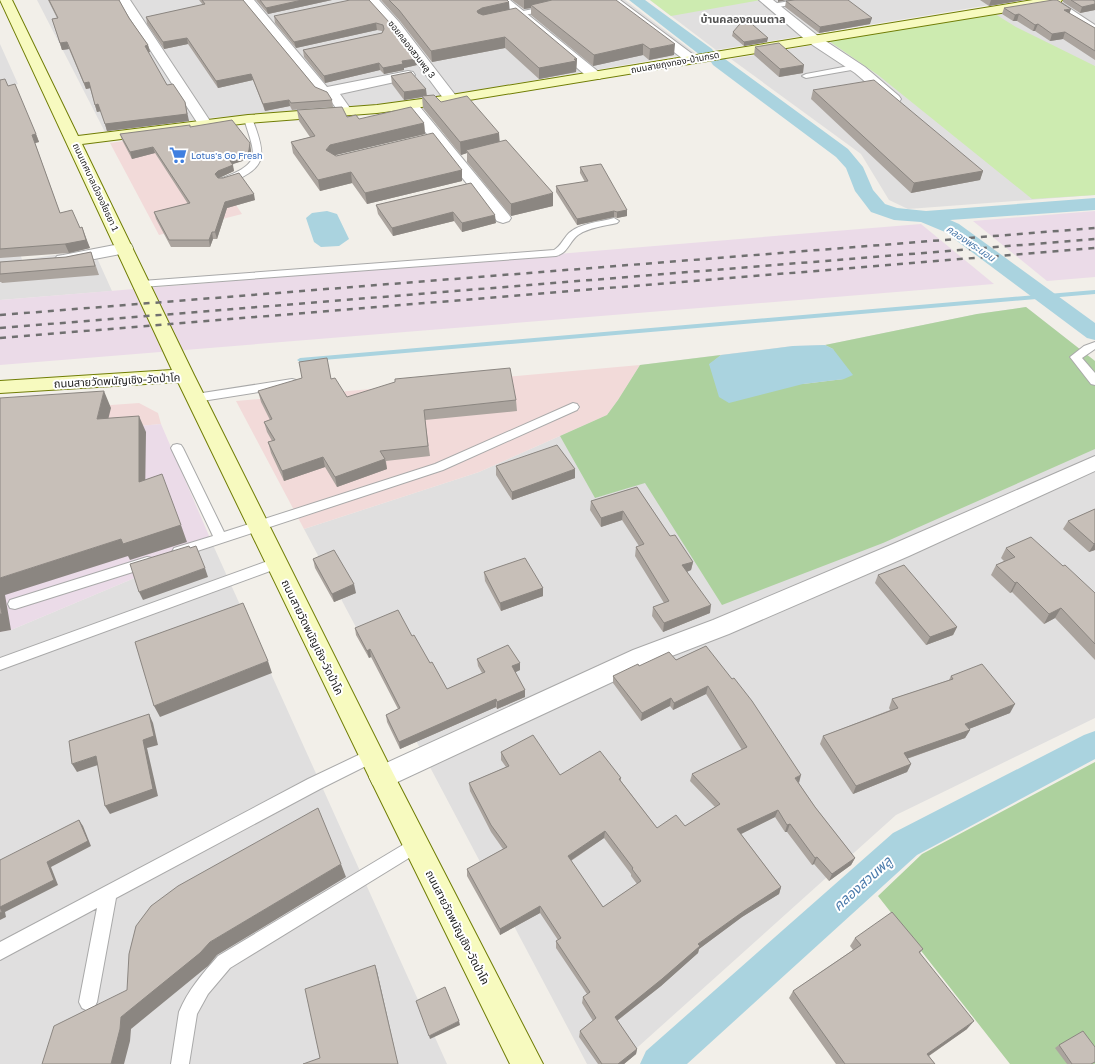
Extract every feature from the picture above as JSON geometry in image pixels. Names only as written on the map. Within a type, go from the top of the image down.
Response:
[{"type":"main road","name":"ถนนเทศบาลเมืองอโยธยา 1","points":[[6,0],[184,375]]},
{"type":"main road","name":"ถนนสายถุงทอง-บ้านกรด","points":[[74,141],[248,119],[411,105],[1053,0]]},
{"type":"main road","name":"ถนนสายวัดพนัญเชิง-วัดป่าโค","points":[[0,387],[184,375],[376,766],[526,1064]]},
{"type":"street","points":[[124,0],[205,124]]},
{"type":"street","points":[[247,0],[327,94],[345,111]]},
{"type":"street","name":"ซอยคลองสวนพลู 3","points":[[372,0],[395,25],[451,99]]},
{"type":"street","points":[[503,0],[595,76]]},
{"type":"street","points":[[612,0],[692,59]]},
{"type":"street","points":[[769,3],[813,39],[854,67],[902,105]]},
{"type":"street","points":[[264,20],[279,17]]},
{"type":"street","points":[[293,54],[308,51]]},
{"type":"street","points":[[327,94],[408,75]]},
{"type":"street","points":[[327,94],[328,113]]},
{"type":"street","points":[[411,105],[437,137],[460,160],[476,184],[503,218]]},
{"type":"street","points":[[421,140],[437,137]]},
{"type":"street","points":[[460,188],[476,184]]},
{"type":"street","points":[[51,261],[125,248]]},
{"type":"street","points":[[376,766],[642,657],[721,627],[901,550],[1095,462]]},
{"type":"lane","points":[[769,3],[809,0]]},
{"type":"lane","points":[[1053,0],[1095,28]]},
{"type":"lane","points":[[498,19],[555,6]]},
{"type":"lane","points":[[806,76],[854,67]]},
{"type":"lane","points":[[223,181],[246,172],[258,157],[258,150],[248,119]]},
{"type":"lane","points":[[142,284],[556,253],[563,249],[569,238],[575,233],[614,221]]},
{"type":"lane","points":[[1092,346],[1076,357],[1095,381]]},
{"type":"lane","points":[[196,398],[292,383]]},
{"type":"lane","points":[[15,604],[259,527],[438,466],[573,407]]},
{"type":"lane","points":[[177,448],[221,539]]},
{"type":"lane","points":[[0,664],[276,563]]},
{"type":"lane","points":[[0,951],[109,892],[376,766]]},
{"type":"lane","points":[[180,1064],[188,1012],[202,988],[224,962],[416,845]]},
{"type":"lane","points":[[88,1002],[109,892]]},
{"type":"shaded area","points":[[37,0],[625,0],[695,53],[442,96],[377,105],[209,118],[105,132]]},
{"type":"shaded area","points":[[650,0],[1020,0],[716,50]]},
{"type":"shaded area","points":[[1080,0],[1095,0],[1095,195],[908,209],[889,200],[861,154],[731,59]]},
{"type":"shaded area","points":[[0,44],[18,84],[0,88]]},
{"type":"shaded area","points":[[187,132],[242,214],[159,235],[110,143]]},
{"type":"shaded area","points":[[8,205],[22,260],[93,249],[112,291],[0,300],[0,207]]},
{"type":"shaded area","points":[[1095,211],[1095,277],[1047,281],[973,221]]},
{"type":"shaded area","points":[[921,224],[994,284],[0,365],[0,300]]},
{"type":"shaded area","points":[[1026,307],[1095,361],[1095,718],[896,815],[619,1064],[587,1064],[304,529],[479,472],[607,415],[640,365],[793,346],[825,345],[977,314]]},
{"type":"shaded area","points":[[640,365],[607,415],[479,472],[304,529],[236,401]]},
{"type":"shaded area","points":[[139,403],[158,413],[161,424],[0,439],[0,413]]},
{"type":"shaded area","points":[[161,424],[213,545],[11,630],[0,632],[0,439]]},
{"type":"shaded area","points":[[213,545],[447,1064],[0,1064],[0,632],[11,630]]},
{"type":"green space","points":[[650,0],[761,0],[671,16]]},
{"type":"green space","points":[[995,14],[1016,27],[1095,66],[1095,195],[1032,199],[878,75],[829,41]]},
{"type":"green space","points":[[1026,307],[1095,361],[1095,449],[883,543],[722,605],[645,483],[595,498],[560,436],[607,415],[640,365],[721,355],[709,365],[803,384],[844,379],[833,349],[825,345],[977,314]]},
{"type":"green space","points":[[1095,762],[1095,1064],[1010,1064],[878,896],[922,854]]},
{"type":"water","points":[[327,211],[337,214],[349,239],[339,246],[321,247],[314,242],[306,218],[312,213]]},
{"type":"water","points":[[825,345],[833,349],[853,375],[844,379],[803,384],[729,403],[719,397],[709,364],[721,355],[793,346]]},
{"type":"building","points":[[49,0],[119,0],[129,18],[148,45],[145,46],[167,85],[173,84],[185,102],[187,114],[105,124],[98,104],[95,105],[89,82],[84,83],[67,42],[60,43],[52,19],[58,18]]},
{"type":"building","points":[[202,0],[243,0],[315,87],[327,92],[332,100],[291,103],[289,100],[263,104],[251,74],[216,81],[187,38],[163,42],[146,17],[205,4]]},
{"type":"building","points":[[260,0],[302,0],[266,8]]},
{"type":"building","points":[[350,0],[369,0],[389,22],[416,59],[402,61],[403,64],[383,68],[379,63],[324,76],[303,50],[382,33],[384,29],[383,25],[376,23],[294,42],[274,16]]},
{"type":"building","points":[[389,0],[507,0],[509,2],[482,8],[477,11],[483,15],[516,8],[577,59],[574,59],[576,61],[539,68],[505,37],[431,51],[399,10]]},
{"type":"building","points":[[552,0],[616,0],[675,44],[650,49],[643,44],[594,55],[531,5]]},
{"type":"building","points":[[848,0],[872,18],[820,27],[786,1]]},
{"type":"building","points":[[1057,0],[1071,9],[1064,10],[1095,28],[1095,51],[1065,32],[1052,34],[1038,24],[1035,25],[1019,14],[1015,15],[1004,8]]},
{"type":"building","points":[[1071,0],[1093,0],[1095,1],[1095,4],[1082,7]]},
{"type":"building","points":[[745,18],[768,38],[744,42],[733,32]]},
{"type":"building","points":[[779,43],[804,65],[780,69],[755,47]]},
{"type":"building","points":[[411,72],[426,89],[404,92],[391,76]]},
{"type":"building","points":[[5,79],[8,86],[15,84],[36,134],[32,135],[60,213],[72,210],[80,228],[82,227],[86,240],[65,244],[0,249],[0,80]]},
{"type":"building","points":[[874,80],[983,171],[914,183],[813,90]]},
{"type":"building","points":[[434,95],[441,102],[467,96],[499,133],[460,142],[422,96]]},
{"type":"building","points":[[342,107],[347,117],[356,115],[359,119],[411,107],[424,123],[330,145],[326,150],[336,156],[433,133],[462,170],[365,193],[351,172],[318,180],[291,142],[315,136],[297,110]]},
{"type":"building","points":[[232,120],[250,143],[249,150],[248,153],[228,158],[233,165],[218,171],[215,174],[218,178],[223,178],[239,173],[254,194],[225,202],[215,232],[212,232],[209,240],[169,240],[154,212],[190,203],[153,147],[130,152],[120,134],[190,125],[190,127]]},
{"type":"building","points":[[506,140],[553,193],[511,204],[466,150]]},
{"type":"building","points":[[601,164],[627,210],[617,212],[614,211],[577,219],[556,186],[588,181],[580,167]]},
{"type":"building","points":[[471,183],[495,215],[462,223],[453,212],[392,228],[376,205]]},
{"type":"building","points":[[91,252],[95,266],[0,274],[0,262],[66,257]]},
{"type":"building","points":[[327,358],[331,379],[335,378],[347,397],[395,382],[395,379],[510,368],[516,400],[424,410],[428,446],[380,451],[385,459],[335,477],[323,457],[282,471],[268,442],[275,440],[264,422],[272,419],[258,391],[302,378],[299,362]]},
{"type":"building","points":[[104,391],[97,419],[139,416],[139,482],[162,474],[181,525],[123,544],[121,539],[0,578],[0,398]]},
{"type":"building","points":[[557,445],[575,469],[512,492],[496,466]]},
{"type":"building","points":[[637,487],[670,536],[675,535],[693,562],[682,565],[711,605],[664,623],[653,607],[669,601],[636,547],[644,544],[623,511],[601,518],[591,501]]},
{"type":"building","points":[[1095,509],[1095,543],[1094,544],[1068,521]]},
{"type":"building","points":[[1031,537],[1063,566],[1065,565],[1095,593],[1095,644],[1061,608],[1049,614],[1017,582],[1015,583],[996,565],[1015,557],[1006,548]]},
{"type":"building","points":[[189,546],[190,548],[196,546],[205,568],[139,592],[130,564]]},
{"type":"building","points":[[334,550],[354,584],[332,594],[313,559]]},
{"type":"building","points":[[525,558],[543,588],[500,603],[484,572]]},
{"type":"building","points":[[904,565],[957,627],[930,637],[878,575]]},
{"type":"building","points":[[243,603],[268,661],[154,706],[135,642]]},
{"type":"building","points":[[398,610],[412,636],[414,635],[430,663],[432,662],[447,689],[485,672],[477,659],[508,645],[520,663],[512,666],[525,690],[497,702],[496,699],[399,742],[386,715],[400,708],[370,649],[367,651],[355,628]]},
{"type":"building","points":[[706,646],[732,679],[734,678],[752,701],[801,775],[795,778],[815,807],[855,858],[832,874],[817,857],[815,858],[790,824],[787,825],[778,810],[737,829],[781,887],[698,944],[700,946],[615,1017],[637,1049],[618,1064],[602,1064],[580,1031],[596,1018],[583,997],[590,992],[556,941],[561,938],[540,906],[500,929],[467,869],[507,847],[491,825],[469,783],[509,766],[501,752],[533,735],[560,775],[600,751],[621,778],[619,779],[657,828],[676,815],[685,826],[720,804],[692,774],[747,747],[708,686],[674,703],[671,698],[642,713],[613,676],[669,652],[676,660]],"holes":[[[605,831],[633,868],[632,869],[641,881],[603,907],[568,856]]]},
{"type":"building","points":[[982,664],[1015,704],[965,724],[970,730],[904,753],[911,764],[856,786],[823,736],[898,708],[892,699],[953,679],[951,676]]},
{"type":"building","points":[[149,714],[154,736],[143,740],[153,789],[105,806],[96,756],[72,764],[69,741]]},
{"type":"building","points":[[318,808],[341,864],[210,942],[200,953],[121,1017],[120,1029],[111,1064],[42,1064],[54,1026],[127,990],[129,954],[136,926],[151,906],[178,886]]},
{"type":"building","points":[[79,820],[88,841],[47,862],[54,880],[0,907],[0,860]]},
{"type":"building","points":[[892,912],[923,949],[919,952],[974,1021],[927,1054],[935,1064],[845,1064],[793,991],[861,945],[855,938]]},
{"type":"building","points":[[375,965],[398,1064],[303,1064],[320,1058],[305,989]]},
{"type":"building","points":[[445,987],[459,1021],[429,1036],[416,1001]]},
{"type":"building","points":[[1083,1031],[1095,1047],[1095,1062],[1091,1064],[1072,1064],[1059,1045]]},
{"type":"waterway","name":"คลองพระนอน","points":[[636,0],[706,52]]},
{"type":"waterway","name":"คลองพระนอน","points":[[719,62],[842,153],[854,167],[864,191],[878,208],[894,214],[925,216],[952,228],[1095,333]]},
{"type":"waterway","points":[[928,216],[1095,204]]},
{"type":"waterway","points":[[300,360],[1095,292]]},
{"type":"waterway","name":"คลองสวนพลู","points":[[659,1064],[905,844],[1095,744]]},
{"type":"railway","points":[[0,315],[1095,228]]},
{"type":"railway","points":[[0,328],[1095,239]]},
{"type":"railway","points":[[0,338],[1095,248]]},
{"type":"place","name":"Lotus's Go Fresh","points":[[178,155]]},
{"type":"district","name":"บ้านคลองถนนตาล","points":[[743,18]]}]
